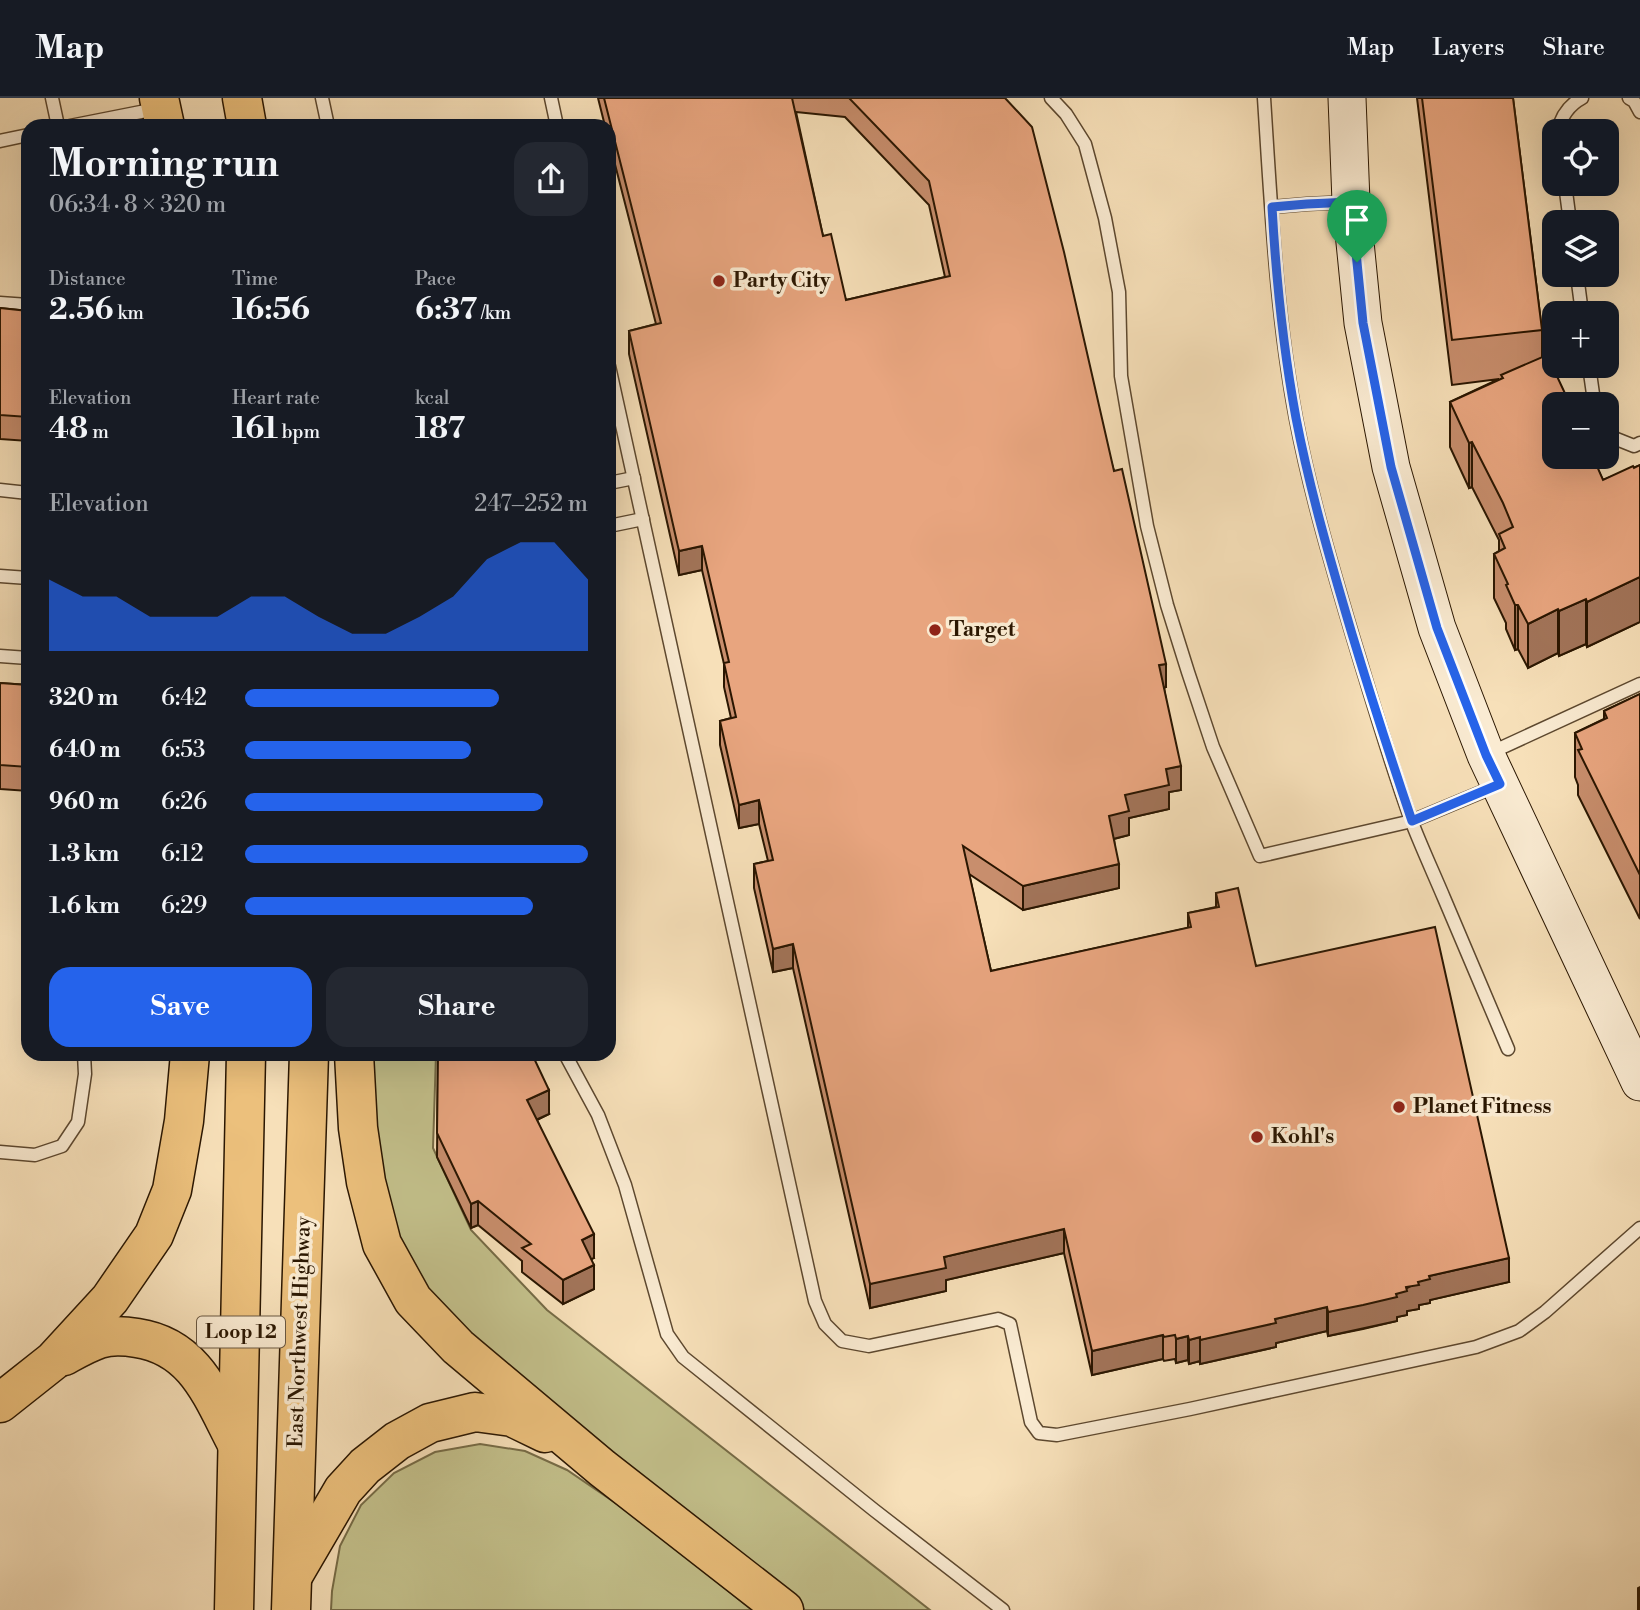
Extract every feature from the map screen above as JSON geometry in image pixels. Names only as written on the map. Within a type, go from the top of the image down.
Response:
[{"type":"main road","points":[[242,98],[246,119]]},
{"type":"main road","points":[[0,1403],[53,1361],[110,1299],[154,1235],[172,1191],[184,1121],[189,1061]]},
{"type":"main road","name":"Loop 12","points":[[234,1610],[246,1061]]},
{"type":"main road","name":"East Northwest Highway","points":[[291,1595],[309,1061]]},
{"type":"main road","points":[[354,1061],[358,1128],[366,1182],[382,1244],[413,1300],[458,1347],[602,1468],[784,1610]]},
{"type":"main road","points":[[53,1361],[99,1339],[126,1336],[152,1340],[176,1352],[196,1370],[239,1448]]},
{"type":"main road","points":[[291,1595],[343,1490],[366,1466],[397,1441],[430,1423],[475,1412],[512,1417],[556,1439],[602,1468]]},
{"type":"street","points":[[1347,98],[1351,202],[1363,323],[1391,467],[1437,628],[1493,770],[1640,1082]]},
{"type":"lane","points":[[52,98],[56,119]]},
{"type":"lane","points":[[322,98],[326,119]]},
{"type":"lane","points":[[551,98],[556,119]]},
{"type":"lane","points":[[1051,98],[1066,114],[1085,144],[1105,218],[1119,292],[1121,376],[1147,526],[1167,605],[1213,747],[1260,856],[1412,821],[1640,684]]},
{"type":"lane","points":[[1264,98],[1268,184],[1284,339],[1310,485],[1372,705],[1412,821],[1508,1049]]},
{"type":"lane","points":[[1562,119],[1575,102],[1582,98]]},
{"type":"lane","points":[[1629,98],[1640,112]]},
{"type":"lane","points":[[113,119],[162,111]]},
{"type":"lane","points":[[0,141],[21,136]]},
{"type":"lane","points":[[1272,207],[1351,202]]},
{"type":"lane","points":[[0,303],[21,304]]},
{"type":"lane","points":[[616,397],[815,1301],[825,1324],[842,1341],[869,1346],[998,1319],[1010,1324],[1031,1422],[1039,1433],[1057,1435],[1476,1347],[1519,1331],[1545,1312],[1640,1228]]},
{"type":"lane","points":[[1619,440],[1634,446],[1640,443]]},
{"type":"lane","points":[[616,482],[634,478]]},
{"type":"lane","points":[[0,491],[21,492]]},
{"type":"lane","points":[[616,525],[643,519]]},
{"type":"lane","points":[[0,576],[21,578]]},
{"type":"lane","points":[[0,656],[21,658]]},
{"type":"lane","points":[[0,1152],[35,1155],[62,1146],[78,1122],[85,1061]]},
{"type":"lane","points":[[569,1061],[598,1115],[625,1185],[667,1334],[684,1357],[1003,1610]]},
{"type":"shaded area","points":[[369,1061],[436,1061],[433,1148],[471,1230],[547,1310],[930,1610],[805,1610],[502,1370],[412,1272],[375,1170]]},
{"type":"shaded area","points":[[480,1444],[525,1451],[567,1470],[636,1517],[752,1610],[331,1610],[340,1546],[361,1505],[394,1473],[435,1452]]},
{"type":"building","points":[[604,98],[792,98],[823,236],[831,234],[846,300],[950,276],[929,181],[849,98],[1005,98],[1032,127],[1064,252],[1114,471],[1122,469],[1166,664],[1159,665],[1181,766],[1166,769],[1169,785],[1125,795],[1129,811],[1109,816],[1119,864],[1023,886],[963,846],[991,971],[1191,927],[1188,913],[1219,907],[1216,893],[1238,888],[1256,966],[1435,927],[1509,1258],[1429,1276],[1430,1279],[1418,1282],[1419,1285],[1406,1287],[1407,1291],[1396,1294],[1397,1297],[1363,1305],[1328,1312],[1327,1307],[1275,1319],[1276,1323],[1200,1340],[1200,1337],[1189,1340],[1188,1336],[1176,1339],[1175,1335],[1163,1335],[1092,1351],[1064,1229],[944,1257],[946,1268],[870,1284],[793,944],[773,949],[754,864],[773,860],[759,800],[739,805],[720,721],[736,717],[724,663],[729,662],[702,546],[679,551],[629,331],[661,323],[616,145],[616,119],[609,119]]},
{"type":"building","points":[[1422,98],[1513,98],[1542,330],[1452,340]]},
{"type":"building","points":[[0,308],[21,310],[21,416],[0,415]]},
{"type":"building","points":[[1542,357],[1542,378],[1558,378],[1564,392],[1542,392],[1542,469],[1598,469],[1603,480],[1640,465],[1640,577],[1587,602],[1586,599],[1559,611],[1558,609],[1528,624],[1518,605],[1515,605],[1494,554],[1505,548],[1499,534],[1513,527],[1450,402],[1503,378],[1501,375]]},
{"type":"building","points":[[0,683],[21,684],[21,766],[0,765]]},
{"type":"building","points":[[1640,694],[1640,875],[1578,750],[1582,749],[1575,733],[1607,718],[1604,711]]},
{"type":"building","points":[[438,1061],[535,1061],[549,1090],[527,1100],[594,1234],[582,1240],[594,1265],[563,1280],[522,1248],[531,1244],[478,1201],[471,1204],[437,1133]]},
{"type":"place","name":"Party City","points":[[719,281]]},
{"type":"place","name":"Target","points":[[935,630]]},
{"type":"place","name":"Planet Fitness","points":[[1399,1107]]},
{"type":"place","name":"Kohl's","points":[[1257,1137]]},
{"type":"route","points":[[1351,202],[1357,262],[1363,323],[1391,467],[1437,628],[1486,755],[1500,784],[1412,821],[1372,705],[1310,485],[1284,339],[1272,207],[1351,202]]}]
